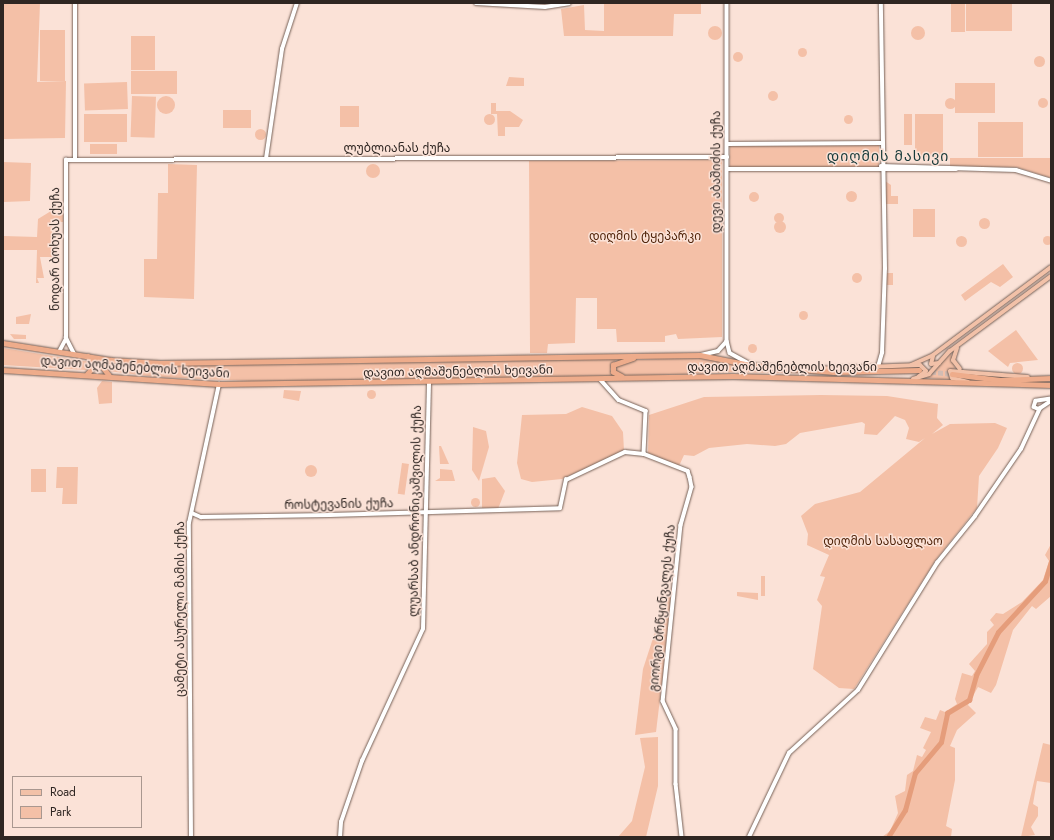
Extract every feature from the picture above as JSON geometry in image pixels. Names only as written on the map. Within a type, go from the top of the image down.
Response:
[{"type":"highway","name":"დავით აღმაშენებლის ხეივანი","points":[[3,343],[111,360],[249,363],[700,355],[751,365],[870,373],[920,370]]},
{"type":"highway","points":[[86,375],[95,365],[87,356]]},
{"type":"highway","points":[[628,379],[615,374],[613,365],[638,356]]},
{"type":"highway","points":[[109,376],[103,368],[111,360]]},
{"type":"highway","name":"დავით აღმაშენებლის ხეივანი","points":[[3,370],[219,384],[428,383],[600,379],[913,379],[972,383],[1051,384]]},
{"type":"highway","points":[[952,374],[1000,380],[1051,378]]},
{"type":"main road","points":[[911,365],[933,355],[1051,267]]},
{"type":"main road","points":[[913,379],[928,376],[960,344],[1051,276]]},
{"type":"main road","points":[[960,344],[953,360],[963,370]]},
{"type":"main road","points":[[933,355],[931,364],[940,363]]},
{"type":"main road","points":[[911,365],[922,365],[926,370],[913,379]]},
{"type":"main road","name":"დავით აღმაშენებლის ხეივანი","points":[[810,369],[911,365]]},
{"type":"main road","points":[[972,383],[949,375],[952,370],[963,370],[1036,379]]},
{"type":"street","points":[[75,3],[75,160]]},
{"type":"street","points":[[266,159],[282,49],[297,3]]},
{"type":"street","points":[[476,3],[545,7],[569,3]]},
{"type":"street","name":"დევი აბაშიძის ქუჩა","points":[[726,3],[727,340],[730,353],[751,365]]},
{"type":"street","points":[[878,367],[882,353],[882,3]]},
{"type":"street","points":[[727,144],[881,143]]},
{"type":"street","name":"ლუბლიანას ქუჩა","points":[[66,160],[727,157]]},
{"type":"street","name":"ნოდარ ბოხუას ქუჩა","points":[[59,352],[66,338],[66,160]]},
{"type":"street","points":[[727,169],[956,168],[1016,170],[1051,181]]},
{"type":"street","name":"ნოდარ ბოხუას ქუჩა","points":[[66,338],[74,354]]},
{"type":"street","points":[[700,355],[718,351],[727,340]]},
{"type":"street","points":[[882,353],[888,367]]},
{"type":"street","points":[[600,379],[619,400],[646,411],[644,454]]},
{"type":"street","points":[[606,386],[610,379]]},
{"type":"street","name":"ლუარსაბ ანდრონიკაშვილის ქუჩა","points":[[340,837],[341,822],[362,761],[423,629],[428,383]]},
{"type":"street","name":"ცამეტი ასურელი მამის ქუჩა","points":[[191,837],[192,513],[219,384]]},
{"type":"street","points":[[1036,420],[1034,403],[1039,401],[1050,403]]},
{"type":"street","points":[[749,837],[789,753],[858,690],[937,563],[999,483],[1036,420],[1041,407],[1039,401]]},
{"type":"street","points":[[1034,408],[1050,403]]},
{"type":"street","name":"როსტევანის ქუჩა","points":[[192,513],[201,517],[426,513],[560,508],[566,480],[625,452],[644,454]]},
{"type":"street","name":"გიორგი ბრწყინვალეს ქუჩა","points":[[644,454],[688,471],[692,486],[681,525],[663,701],[676,729],[676,784],[682,837]]},
{"type":"green space","points":[[3,3],[40,3],[37,82],[66,81],[65,138],[4,139],[4,157]]},
{"type":"green space","points":[[604,3],[701,3],[701,14],[674,14],[673,36],[564,36],[561,9],[584,5],[585,30],[604,31]]},
{"type":"green space","points":[[951,3],[965,3],[965,32],[951,32]]},
{"type":"green space","points":[[966,3],[1012,3],[1012,31],[966,31]]},
{"type":"green space","points":[[715,26],[720,28],[722,33],[720,38],[715,40],[710,38],[708,33],[710,28]]},
{"type":"green space","points":[[915,26],[921,26],[925,30],[925,36],[921,40],[915,40],[911,36],[911,30]]},
{"type":"green space","points":[[40,30],[65,30],[65,81],[40,81]]},
{"type":"green space","points":[[131,36],[155,36],[155,70],[131,70]]},
{"type":"green space","points":[[802,47],[807,52],[802,57],[797,52]]},
{"type":"green space","points":[[736,52],[740,52],[742,53],[742,61],[736,62],[733,59],[733,55]]},
{"type":"green space","points":[[1039,55],[1043,57],[1045,61],[1043,65],[1039,67],[1035,65],[1033,61],[1035,57]]},
{"type":"green space","points":[[131,71],[177,71],[177,94],[131,94]]},
{"type":"green space","points":[[509,77],[524,78],[524,86],[506,86]]},
{"type":"green space","points":[[127,82],[128,109],[85,110],[84,84]]},
{"type":"green space","points":[[955,83],[995,83],[995,113],[955,113]]},
{"type":"green space","points":[[771,91],[775,91],[777,92],[777,100],[771,101],[768,98],[768,94]]},
{"type":"green space","points":[[132,96],[156,97],[155,138],[131,137]]},
{"type":"green space","points":[[162,96],[170,96],[175,101],[173,112],[170,114],[162,114],[157,109],[157,101]]},
{"type":"green space","points":[[950,97],[954,99],[956,103],[954,107],[950,109],[946,107],[944,103],[946,99]]},
{"type":"green space","points":[[1041,98],[1045,98],[1048,103],[1045,108],[1041,108],[1038,105],[1038,101]]},
{"type":"green space","points":[[491,103],[496,103],[496,111],[510,111],[523,120],[519,127],[505,127],[505,136],[498,136],[497,114],[491,114]]},
{"type":"green space","points":[[340,106],[359,106],[359,127],[340,127]]},
{"type":"green space","points":[[223,110],[251,110],[251,128],[223,128]]},
{"type":"green space","points":[[489,113],[493,115],[495,119],[493,123],[489,125],[485,123],[483,119],[485,115]]},
{"type":"green space","points":[[84,114],[127,114],[127,142],[84,142]]},
{"type":"green space","points":[[848,114],[853,119],[848,124],[843,119]]},
{"type":"green space","points":[[904,114],[912,114],[912,145],[904,145]]},
{"type":"green space","points":[[915,114],[943,114],[943,157],[915,157]]},
{"type":"green space","points":[[978,122],[1023,122],[1023,157],[978,157]]},
{"type":"green space","points":[[260,128],[264,130],[266,134],[264,138],[260,140],[256,138],[254,134],[256,130]]},
{"type":"green space","points":[[90,144],[117,144],[117,154],[90,154]]},
{"type":"green space","points":[[730,144],[879,144],[879,167],[730,167]]},
{"type":"green space","points":[[950,158],[1051,158],[1051,178],[1016,167],[950,167]]},
{"type":"green space","name":"დიღმის ტყეპარკი","points":[[722,160],[722,337],[678,339],[676,334],[665,336],[665,342],[617,342],[616,329],[597,329],[597,298],[576,298],[575,343],[548,344],[547,353],[530,353],[529,161]]},
{"type":"green space","points":[[3,162],[31,163],[30,201],[4,202],[4,236],[37,237],[38,219],[51,211],[63,211],[63,222],[52,222],[52,257],[40,257],[44,278],[37,278],[39,283],[36,283],[37,250],[4,250],[3,288]]},
{"type":"green space","points":[[168,164],[197,165],[194,299],[144,297],[144,259],[157,259],[158,193],[168,193]]},
{"type":"green space","points":[[370,164],[376,164],[380,168],[380,174],[376,178],[370,178],[366,174],[366,168]]},
{"type":"green space","points":[[885,181],[891,185],[891,196],[898,196],[898,204],[885,204]]},
{"type":"green space","points":[[849,191],[853,191],[855,192],[855,200],[849,201],[846,198],[846,194]]},
{"type":"green space","points":[[752,192],[756,192],[758,193],[758,201],[752,202],[749,199],[749,195]]},
{"type":"green space","points":[[913,209],[935,209],[935,237],[913,237]]},
{"type":"green space","points":[[777,213],[781,213],[783,214],[783,222],[777,223],[774,220],[774,216]]},
{"type":"green space","points":[[984,217],[988,219],[990,223],[988,227],[984,229],[980,227],[978,223],[980,219]]},
{"type":"green space","points":[[778,221],[782,221],[786,227],[782,233],[778,233],[774,229],[774,225]]},
{"type":"green space","points":[[961,235],[965,237],[967,241],[965,245],[961,247],[957,245],[955,241],[957,237]]},
{"type":"green space","points":[[1047,235],[1052,240],[1047,245],[1042,240]]},
{"type":"green space","points":[[1003,264],[1013,277],[1000,287],[991,282],[965,301],[961,295]]},
{"type":"green space","points":[[855,273],[859,273],[862,278],[859,283],[855,283],[852,280],[852,276]]},
{"type":"green space","points":[[886,273],[893,273],[893,285],[886,285]]},
{"type":"green space","points":[[803,310],[808,315],[803,320],[798,315]]},
{"type":"green space","points":[[31,314],[29,324],[16,324],[16,317]]},
{"type":"green space","points":[[1016,330],[1038,360],[1010,363],[1008,367],[988,351]]},
{"type":"green space","points":[[10,334],[26,335],[26,339],[14,339]]},
{"type":"green space","points":[[750,344],[754,344],[756,348],[754,352],[750,352],[748,350],[748,346]]},
{"type":"green space","points":[[3,348],[90,362],[93,365],[86,370],[3,365]]},
{"type":"green space","points":[[951,353],[955,368],[947,374],[953,380],[927,378]]},
{"type":"green space","points":[[701,358],[757,369],[853,375],[739,372],[630,376],[618,373],[614,365],[628,360]]},
{"type":"green space","points":[[616,359],[610,369],[614,377],[276,382],[156,377],[108,371],[105,367]]},
{"type":"green space","points":[[1015,363],[1019,363],[1021,364],[1021,372],[1015,373],[1012,370],[1012,366]]},
{"type":"green space","points":[[102,381],[112,382],[112,403],[99,404],[97,388]]},
{"type":"green space","points":[[284,390],[301,391],[299,401],[283,398]]},
{"type":"green space","points":[[369,390],[373,390],[375,394],[373,398],[369,398],[367,396],[367,392]]},
{"type":"green space","name":"დიღმის სასაფლაო","points":[[821,395],[887,396],[938,404],[937,418],[943,425],[932,434],[950,424],[995,423],[1007,428],[998,448],[979,476],[977,508],[935,561],[854,689],[839,688],[813,669],[822,606],[817,600],[825,577],[820,576],[829,555],[807,545],[808,534],[801,516],[815,504],[860,492],[925,438],[919,442],[906,439],[909,428],[905,420],[895,416],[877,435],[864,434],[865,424],[862,422],[800,433],[786,444],[775,446],[747,444],[709,448],[694,456],[684,455],[679,466],[648,453],[649,415],[704,397]]},
{"type":"green space","points":[[582,407],[612,416],[623,432],[624,451],[562,479],[532,482],[521,479],[517,463],[522,415],[566,414]]},
{"type":"green space","points":[[473,427],[486,431],[489,447],[479,481],[472,470]]},
{"type":"green space","points":[[439,446],[441,446],[449,464],[440,464]]},
{"type":"green space","points":[[402,463],[409,464],[405,495],[398,494]]},
{"type":"green space","points":[[311,465],[315,467],[317,471],[315,475],[311,477],[307,475],[305,471],[307,467]]},
{"type":"green space","points":[[57,467],[78,467],[77,504],[62,504],[63,488],[56,488]]},
{"type":"green space","points":[[31,469],[46,469],[46,492],[31,492]]},
{"type":"green space","points":[[440,469],[452,470],[455,481],[435,481],[440,478]]},
{"type":"green space","points":[[495,477],[505,491],[498,509],[482,508],[482,479]]},
{"type":"green space","points":[[475,497],[480,502],[475,507],[470,502]]},
{"type":"green space","points":[[1051,544],[1051,596],[1036,609],[1032,606],[1013,630],[996,685],[991,693],[978,687],[968,705],[976,713],[957,730],[950,746],[955,748],[955,780],[946,826],[952,829],[951,837],[882,837],[890,831],[898,813],[895,796],[905,791],[907,775],[913,771],[917,755],[922,757],[926,750],[923,748],[931,732],[920,728],[925,717],[936,720],[940,710],[945,712],[957,704],[955,699],[962,673],[972,676],[975,671],[969,664],[987,644],[987,632],[994,625],[990,620],[996,613],[1003,614],[1022,602],[1043,580],[1049,561],[1045,555]]},
{"type":"green space","points":[[761,576],[765,576],[765,596],[761,596]]},
{"type":"green space","points":[[669,589],[673,590],[656,732],[635,735],[643,669]]},
{"type":"green space","points":[[737,592],[758,593],[758,600],[737,596]]},
{"type":"green space","points":[[658,737],[658,786],[646,837],[618,837],[632,821],[645,767],[640,738]]},
{"type":"green space","points":[[1043,743],[1051,745],[1051,783],[1037,781],[1033,804],[1038,807],[1038,816],[1031,827],[1035,835],[1021,837]]},
{"type":"waterway","points":[[888,837],[905,810],[915,773],[941,742],[947,713],[969,700],[976,675],[998,632],[1045,581],[1051,561]]},
{"type":"tunnel","points":[[919,370],[952,374]]},
{"type":"district","name":"დიღმის მასივი","points":[[888,156]]}]
